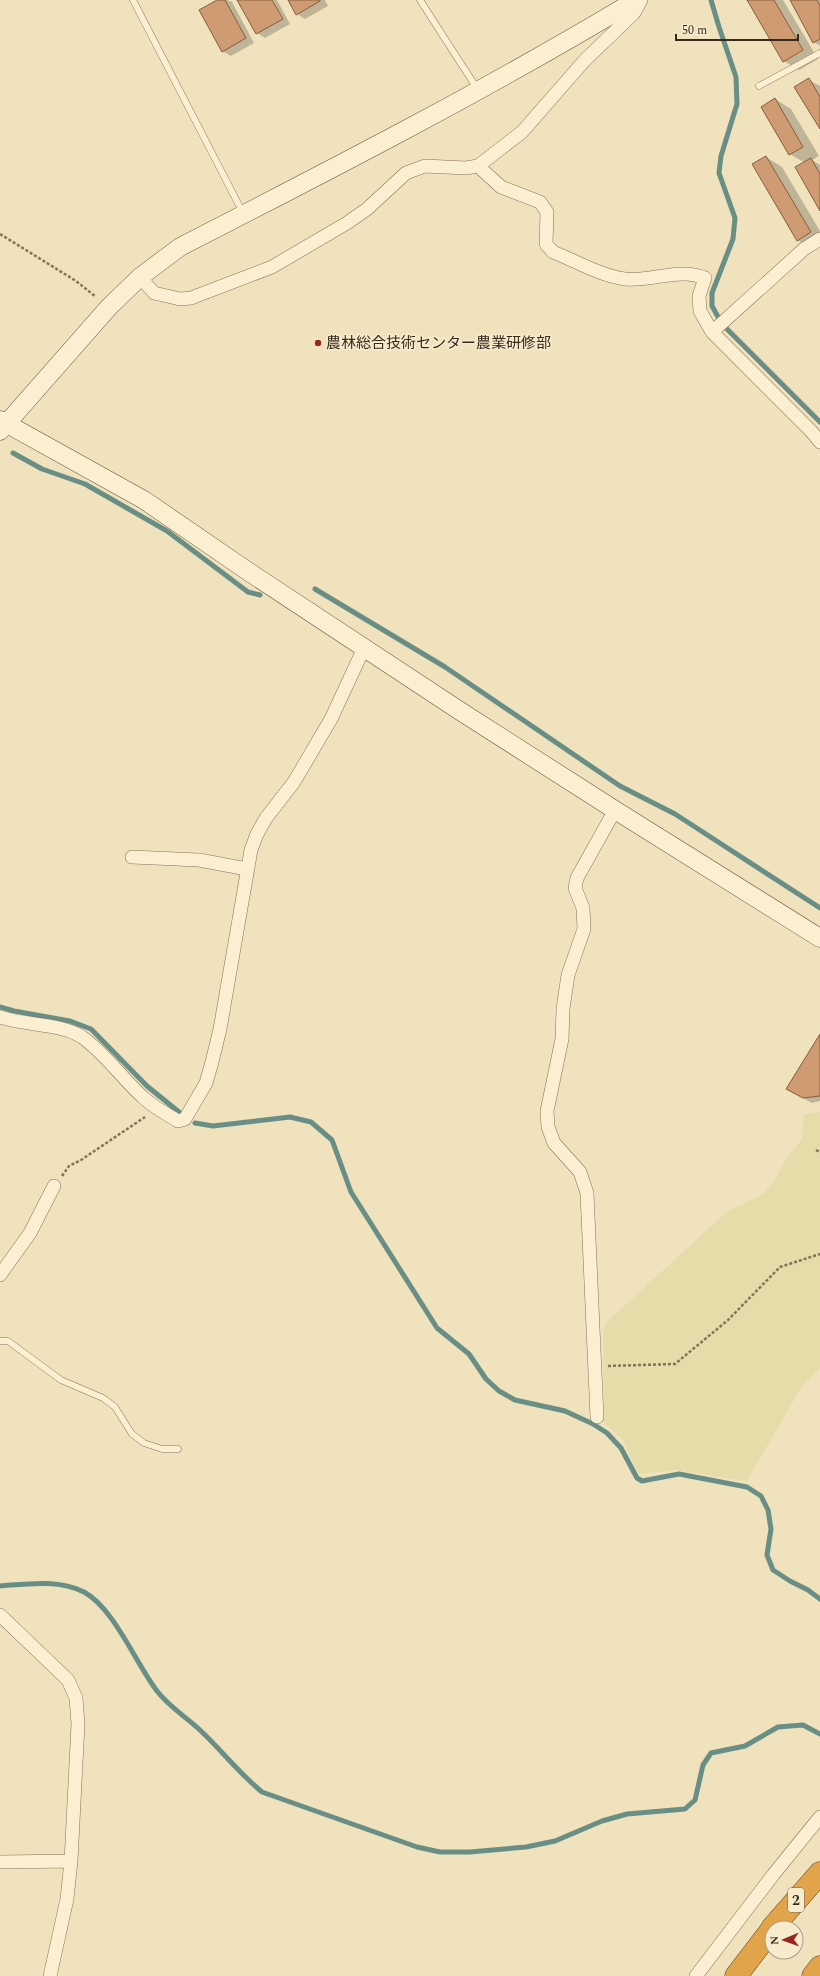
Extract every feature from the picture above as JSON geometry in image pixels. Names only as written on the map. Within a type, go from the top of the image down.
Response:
[{"type":"highway","name":"2","points":[[779,1920],[820,1873]]},
{"type":"highway","name":"2","points":[[736,1976],[764,1939]]},
{"type":"highway","points":[[813,1976],[820,1967]]},
{"type":"street","points":[[636,0],[550,52],[479,91],[180,247],[140,277],[109,308],[2,425],[144,500],[364,648],[615,810],[820,938]]},
{"type":"street","points":[[140,277],[154,293],[180,299],[191,298],[242,280],[279,263],[347,223],[367,209],[406,173],[425,166],[466,168],[478,166],[522,132],[585,60],[634,13],[641,0]]},
{"type":"street","points":[[478,166],[501,187],[540,202],[548,212],[546,244],[553,252],[612,276],[625,279],[643,279],[686,274],[705,278],[699,296],[700,311],[712,332],[811,431],[820,442]]},
{"type":"street","points":[[712,332],[804,249],[820,239]]},
{"type":"street","points":[[0,1017],[18,1023],[62,1028],[82,1037],[99,1052],[145,1099],[178,1121],[185,1119],[206,1083],[220,1029],[247,869],[251,850],[257,834],[266,818],[294,782],[331,719],[364,648]]},
{"type":"street","points":[[597,1417],[596,1367],[587,1193],[580,1172],[554,1143],[548,1127],[547,1111],[562,1039],[563,1009],[568,975],[584,928],[583,908],[575,888],[578,878],[615,810]]},
{"type":"street","points":[[132,857],[199,860],[247,869]]},
{"type":"street","points":[[0,1275],[30,1233],[54,1186]]},
{"type":"street","points":[[0,1615],[68,1680],[76,1698],[78,1724],[71,1861],[67,1899],[50,1976]]},
{"type":"street","points":[[696,1976],[773,1875],[820,1817]]},
{"type":"street","points":[[0,1862],[71,1861]]},
{"type":"lane","points":[[133,0],[244,214]]},
{"type":"lane","points":[[420,0],[479,91]]},
{"type":"lane","points":[[759,86],[820,54]]},
{"type":"lane","points":[[0,1341],[8,1341],[61,1380],[103,1398],[115,1407],[132,1434],[144,1442],[162,1449],[178,1449]]},
{"type":"path","points":[[0,234],[76,281],[109,308]]},
{"type":"path","points":[[54,1186],[69,1166],[81,1160],[158,1109]]},
{"type":"path","points":[[816,1150],[820,1152]]},
{"type":"path","points":[[596,1367],[675,1364],[728,1320],[780,1267],[820,1254]]},
{"type":"shaded area","points":[[820,1112],[820,1368],[802,1386],[747,1481],[675,1470],[639,1474],[622,1439],[604,1423],[603,1331],[608,1321],[728,1211],[764,1194],[776,1178],[786,1159],[802,1139],[804,1114]]},
{"type":"building","points":[[217,0],[225,0],[246,38],[222,52],[199,10]]},
{"type":"building","points":[[237,0],[272,0],[283,19],[256,34]]},
{"type":"building","points":[[288,0],[320,0],[320,1],[296,15]]},
{"type":"building","points":[[747,0],[774,0],[803,50],[783,62]]},
{"type":"building","points":[[790,0],[817,0],[820,6],[820,39],[813,43]]},
{"type":"building","points":[[809,78],[820,97],[820,129],[794,87]]},
{"type":"building","points":[[775,98],[803,147],[789,155],[761,107]]},
{"type":"building","points":[[766,156],[811,232],[797,241],[752,164]]},
{"type":"building","points":[[811,158],[820,174],[820,211],[795,167]]},
{"type":"building","points":[[820,1034],[820,1096],[803,1098],[786,1089]]},
{"type":"waterway","points":[[711,0],[736,77],[737,104],[721,156],[719,173],[735,218],[733,239],[712,293],[712,306],[722,324],[820,422]]},
{"type":"waterway","points":[[13,453],[42,469],[85,484],[167,531],[248,592],[260,595]]},
{"type":"waterway","points":[[315,589],[445,667],[620,786],[675,814],[820,908]]},
{"type":"waterway","points":[[0,1007],[70,1021],[91,1029],[147,1086],[179,1112]]},
{"type":"waterway","points":[[195,1123],[213,1126],[290,1117],[311,1122],[332,1140],[351,1192],[437,1328],[469,1354],[486,1379],[499,1391],[515,1400],[565,1411],[593,1424],[607,1433],[621,1448],[637,1478],[642,1481],[679,1474],[747,1487],[761,1496],[768,1510],[771,1529],[767,1555],[773,1570],[808,1590],[820,1599]]},
{"type":"waterway","points":[[0,1586],[42,1583],[64,1585],[84,1592],[95,1600],[115,1623],[149,1680],[162,1697],[202,1732],[246,1778],[262,1792],[417,1847],[440,1852],[470,1852],[526,1847],[555,1841],[602,1821],[627,1814],[685,1809],[695,1800],[703,1765],[711,1753],[745,1746],[778,1727],[803,1725],[820,1734]]},
{"type":"place","name":"農林総合技術センター農業研修部","points":[[318,343]]}]
